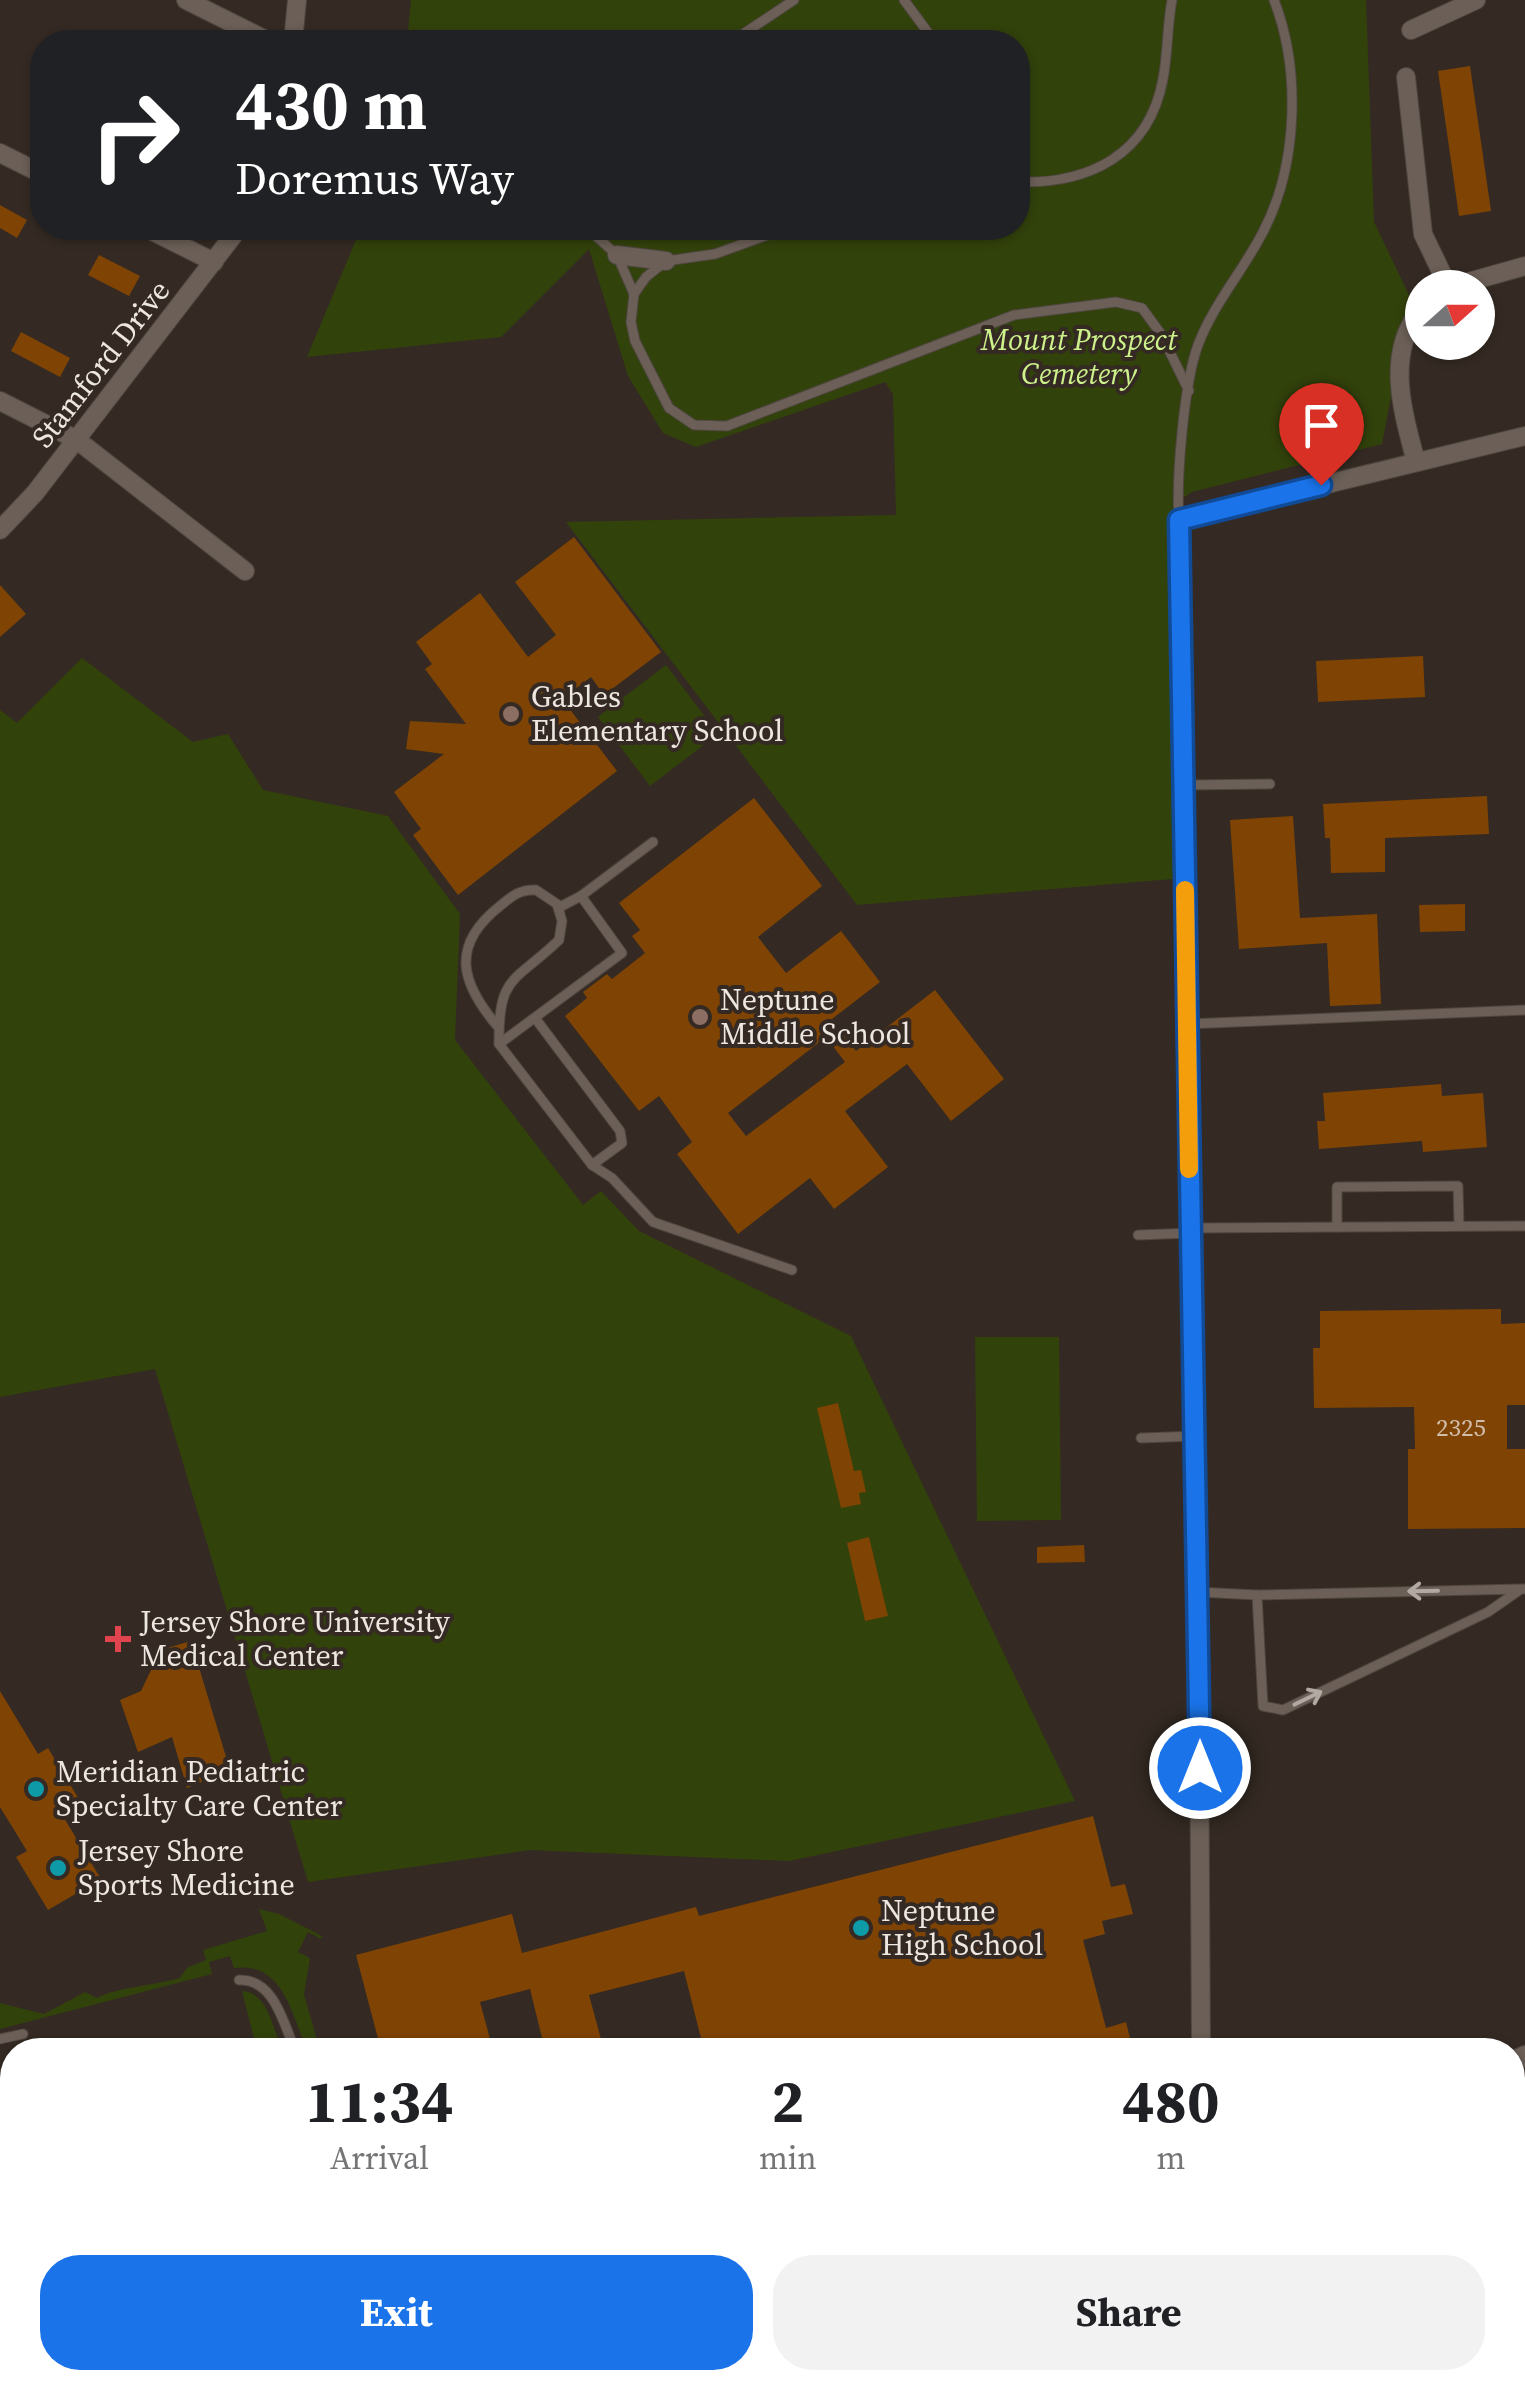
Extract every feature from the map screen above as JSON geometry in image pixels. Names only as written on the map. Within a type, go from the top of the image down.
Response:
[{"type":"street","points":[[186,0],[246,30]]},
{"type":"street","points":[[294,30],[297,0]]},
{"type":"street","points":[[1411,30],[1476,0]]},
{"type":"street","points":[[1406,78],[1422,234],[1439,270]]},
{"type":"street","points":[[0,153],[30,168]]},
{"type":"street","points":[[170,240],[214,262]]},
{"type":"street","name":"Stamford Drive","points":[[0,530],[77,440],[231,240]]},
{"type":"street","points":[[617,254],[666,260]]},
{"type":"street","points":[[1495,274],[1525,266]]},
{"type":"street","points":[[1405,338],[1399,381],[1416,462]]},
{"type":"street","points":[[0,402],[77,440],[245,571]]},
{"type":"street","points":[[1202,2038],[1196,1436],[1179,520],[1525,436]]},
{"type":"lane","points":[[749,30],[794,0]]},
{"type":"lane","points":[[904,0],[926,30]]},
{"type":"lane","points":[[1030,182],[1061,182],[1093,172],[1140,133],[1161,88],[1172,0]]},
{"type":"lane","points":[[1179,520],[1177,491],[1191,368],[1206,327],[1265,228],[1284,168],[1291,86],[1274,0]]},
{"type":"lane","points":[[601,240],[617,254],[634,294]]},
{"type":"lane","points":[[753,240],[715,254],[666,260],[634,294],[631,322],[638,349],[668,408],[694,425],[727,426],[777,410],[1014,315],[1116,302],[1142,308],[1161,334],[1189,391]]},
{"type":"lane","points":[[1184,785],[1270,784]]},
{"type":"lane","points":[[558,908],[581,896],[652,842]]},
{"type":"lane","points":[[499,1028],[471,991],[466,946],[486,916],[517,893],[525,889],[544,892],[558,908],[562,922],[559,940],[507,984],[499,1006],[499,1028],[499,1044],[592,1165],[612,1178],[653,1222],[792,1270]]},
{"type":"lane","points":[[499,1044],[622,953],[581,896]]},
{"type":"lane","points":[[1187,1024],[1525,1010]]},
{"type":"lane","points":[[535,1018],[620,1132],[622,1143],[592,1165]]},
{"type":"lane","points":[[1337,1227],[1337,1187],[1441,1186],[1458,1186],[1459,1226]]},
{"type":"lane","points":[[1138,1235],[1190,1230],[1525,1226]]},
{"type":"lane","points":[[1141,1438],[1196,1436]]},
{"type":"lane","points":[[1198,1592],[1257,1595],[1523,1589]]},
{"type":"lane","points":[[1257,1595],[1263,1706],[1283,1710],[1488,1612],[1523,1589]]},
{"type":"lane","points":[[238,1980],[255,1980],[266,1988],[289,2038]]},
{"type":"lane","points":[[5,2038],[24,2034]]},
{"type":"green space","name":"Mount Prospect Cemetery","points":[[411,0],[1366,0],[1374,222],[1405,287],[1405,323],[1382,444],[1192,492],[1183,498],[1185,878],[857,905],[566,522],[896,515],[893,394],[885,382],[696,447],[663,433],[628,376],[589,249],[501,337],[307,357],[356,240],[1030,240],[1030,30],[408,30]]},
{"type":"green space","points":[[82,658],[193,742],[228,734],[263,790],[388,816],[460,914],[455,1040],[583,1205],[601,1191],[639,1231],[851,1336],[1075,1801],[789,1861],[530,1850],[308,1882],[155,1369],[0,1397],[0,710],[17,723]]},
{"type":"green space","points":[[666,665],[718,734],[650,786],[598,717]]},
{"type":"green space","points":[[975,1337],[1059,1337],[1061,1520],[977,1521]]},
{"type":"green space","points":[[259,1909],[279,1914],[322,1936],[321,1939],[308,1932],[298,1952],[310,1958],[304,1995],[317,2038],[302,2038],[275,1982],[251,1968],[234,1968],[230,1956],[209,1962],[212,1974],[0,2029],[0,2003],[44,2014],[85,1992],[97,1998],[180,1978],[187,1968],[206,1960],[203,1950],[267,1931]]},
{"type":"green space","points":[[242,1991],[251,1993],[264,2005],[278,2038],[254,2038]]},
{"type":"building","points":[[1470,66],[1491,211],[1459,216],[1438,71]]},
{"type":"building","points":[[0,205],[27,220],[17,238],[0,228]]},
{"type":"building","points":[[99,255],[140,276],[129,296],[88,275]]},
{"type":"building","points":[[21,332],[70,358],[60,377],[11,351]]},
{"type":"building","name":"Gables Elementary School","points":[[574,537],[661,652],[604,695],[591,677],[562,699],[617,771],[458,895],[413,835],[421,829],[394,792],[444,754],[406,749],[410,721],[466,724],[425,669],[432,664],[416,642],[480,593],[528,657],[556,635],[515,582]]},
{"type":"building","points":[[0,585],[26,614],[0,637]]},
{"type":"building","points":[[1423,656],[1425,697],[1318,702],[1316,661]]},
{"type":"building","points":[[1487,796],[1489,834],[1385,838],[1385,872],[1331,873],[1330,838],[1325,838],[1323,804]]},
{"type":"building","name":"Neptune Middle School","points":[[754,798],[822,886],[758,937],[786,973],[841,931],[880,982],[832,1019],[856,1051],[935,990],[1004,1079],[951,1121],[907,1064],[845,1111],[888,1167],[834,1209],[810,1178],[738,1234],[677,1154],[692,1142],[659,1096],[639,1111],[565,1016],[587,998],[583,992],[607,974],[612,979],[645,953],[632,936],[640,930],[619,903]],"holes":[[[826,1037],[845,1062],[746,1136],[728,1113]]]},
{"type":"building","points":[[1293,816],[1300,918],[1377,914],[1381,1004],[1330,1006],[1327,943],[1239,949],[1230,820]]},
{"type":"building","points":[[1465,904],[1465,931],[1420,932],[1419,905]]},
{"type":"building","points":[[1441,1084],[1442,1096],[1483,1093],[1487,1147],[1423,1152],[1422,1141],[1319,1149],[1317,1121],[1325,1121],[1323,1093]]},
{"type":"building","points":[[1501,1309],[1501,1324],[1525,1323],[1525,1405],[1507,1405],[1507,1449],[1525,1449],[1525,1528],[1408,1529],[1408,1449],[1415,1449],[1414,1407],[1314,1408],[1313,1348],[1320,1348],[1320,1311]]},
{"type":"building","points":[[838,1403],[854,1471],[861,1470],[866,1492],[859,1493],[861,1504],[841,1508],[817,1408]]},
{"type":"building","points":[[869,1537],[888,1616],[865,1621],[847,1543]]},
{"type":"building","points":[[1084,1545],[1085,1562],[1037,1563],[1037,1547]]},
{"type":"building","points":[[191,1641],[230,1770],[187,1788],[172,1737],[138,1752],[120,1700],[141,1691],[153,1666],[150,1653]]},
{"type":"building","points":[[0,1691],[38,1754],[48,1748],[80,1801],[61,1813],[101,1879],[48,1910],[16,1857],[27,1851],[0,1807]]},
{"type":"building","name":"Neptune High School","points":[[1093,1816],[1111,1887],[1125,1884],[1133,1914],[1102,1921],[1105,1934],[1083,1940],[1106,2028],[1126,2022],[1130,2038],[701,2038],[684,1971],[589,1995],[601,2038],[542,2038],[530,1989],[480,2002],[490,2038],[378,2038],[356,1955],[512,1914],[522,1953],[696,1907],[699,1916]]},
{"type":"slow traffic","points":[[1185,890],[1189,1169]]},
{"type":"place","name":"Gables Elementary School","points":[[511,714]]},
{"type":"place","name":"Neptune Middle School","points":[[700,1017]]},
{"type":"place","name":"Jersey Shore University Medical Center","points":[[118,1639]]},
{"type":"place","name":"Meridian Pediatric Specialty Care Center","points":[[36,1789]]},
{"type":"place","name":"Jersey Shore Sports Medicine","points":[[58,1868]]},
{"type":"place","name":"Neptune High School","points":[[861,1928]]},
{"type":"route","points":[[1200,1768],[1179,520],[1321,485]]}]
